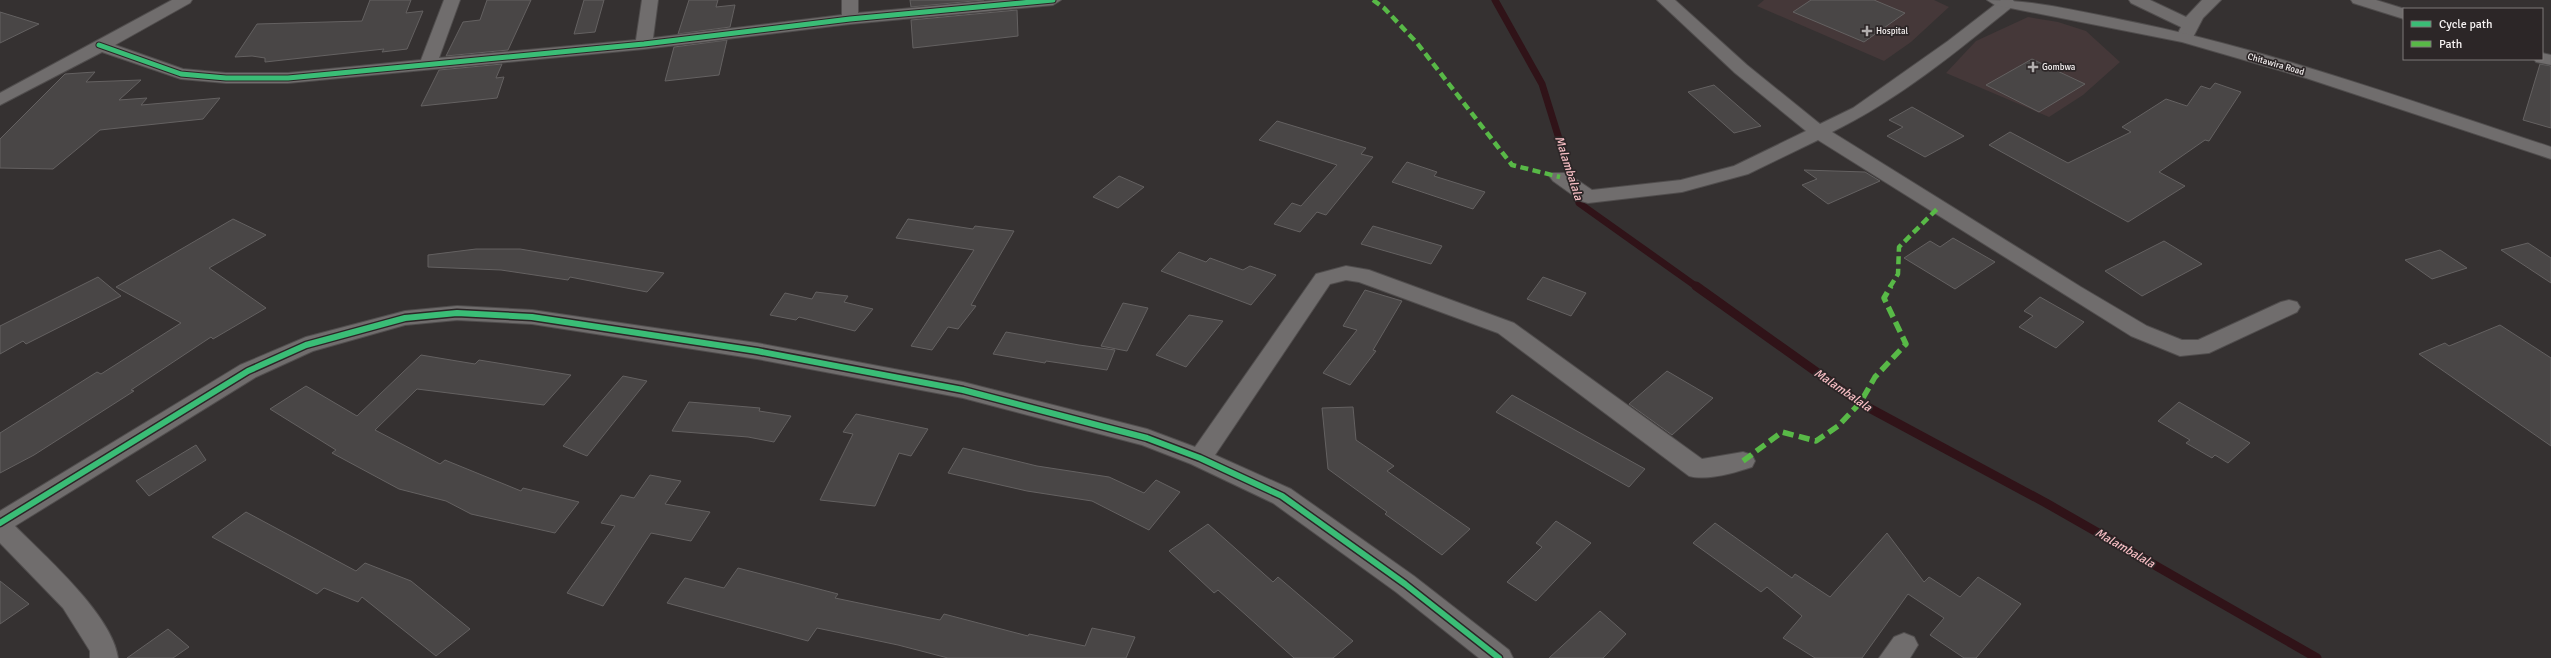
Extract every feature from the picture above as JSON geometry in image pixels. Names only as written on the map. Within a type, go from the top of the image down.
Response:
[{"type":"street","points":[[0,100],[98,45],[184,0]]},
{"type":"street","points":[[428,65],[452,0]]},
{"type":"street","points":[[644,44],[650,0]]},
{"type":"street","points":[[850,0],[850,19]]},
{"type":"street","points":[[98,45],[181,74],[226,78],[288,78],[644,44],[850,19],[1053,0]]},
{"type":"street","points":[[1665,0],[1741,69],[1820,132],[2073,292],[2138,331],[2180,348],[2201,348],[2289,307]]},
{"type":"street","points":[[2137,0],[2187,31],[2203,6],[2213,0]]},
{"type":"street","points":[[2359,0],[2403,14]]},
{"type":"street","points":[[1560,177],[1588,197],[1682,186],[1711,180],[1741,170],[1820,132],[1872,103],[1954,45],[2001,1]]},
{"type":"street","name":"Chitawira Road","points":[[2001,1],[2187,31],[2312,74],[2551,152]]},
{"type":"street","points":[[1200,458],[1323,279],[1346,273],[1362,274],[1506,328],[1698,468],[1743,461]]},
{"type":"street","points":[[0,522],[248,371],[306,345],[405,318],[456,313],[532,318],[749,350],[963,390],[1147,438],[1200,458],[1282,496],[1405,584],[1499,658]]},
{"type":"street","points":[[0,527],[72,600],[103,649],[104,658]]},
{"type":"shaded area","name":"Hospital","points":[[1764,0],[1934,0],[1949,7],[1911,42],[1884,61],[1757,6]]},
{"type":"shaded area","name":"Gombwa","points":[[2028,17],[2058,22],[2086,31],[2120,62],[2083,95],[2049,117],[1946,73],[1976,41]]},
{"type":"building","points":[[370,0],[411,0],[406,13],[423,11],[407,49],[382,52],[384,49],[265,62],[265,58],[252,56],[235,57],[257,24],[362,21]]},
{"type":"building","points":[[487,0],[531,0],[508,50],[446,56],[463,22],[480,20]]},
{"type":"building","points":[[584,0],[604,0],[595,32],[574,34]]},
{"type":"building","points":[[689,0],[718,0],[716,7],[735,5],[730,27],[678,34]]},
{"type":"building","points":[[910,0],[984,0],[911,7]]},
{"type":"building","points":[[1811,0],[1874,0],[1905,13],[1864,42],[1793,12]]},
{"type":"building","points":[[1017,10],[1018,36],[913,48],[911,20]]},
{"type":"building","points":[[0,12],[39,24],[0,43]]},
{"type":"building","points":[[727,40],[719,75],[665,81],[674,47]]},
{"type":"building","points":[[2032,59],[2085,84],[2039,112],[1986,85]]},
{"type":"building","points":[[502,64],[496,78],[504,77],[497,98],[421,106],[439,70]]},
{"type":"building","points":[[2540,64],[2551,66],[2551,128],[2523,120]]},
{"type":"building","points":[[95,72],[86,82],[141,80],[119,100],[147,98],[141,105],[220,98],[203,119],[100,130],[53,169],[0,168],[0,139],[65,74]]},
{"type":"building","points":[[2215,83],[2241,92],[2209,141],[2205,140],[2159,172],[2185,186],[2128,222],[1989,145],[2010,132],[2068,163],[2131,132],[2122,127],[2166,99],[2187,106],[2201,86],[2210,89]]},
{"type":"building","points":[[1714,85],[1761,126],[1734,133],[1688,92]]},
{"type":"building","points":[[1912,107],[1964,136],[1925,157],[1887,136],[1903,127],[1889,120]]},
{"type":"building","points":[[1277,121],[1366,148],[1361,154],[1373,157],[1326,215],[1317,212],[1300,232],[1274,224],[1292,203],[1301,206],[1337,165],[1259,140]]},
{"type":"building","points":[[1407,162],[1437,172],[1434,176],[1485,192],[1473,209],[1392,182]]},
{"type":"building","points":[[1804,170],[1865,172],[1880,181],[1828,204],[1802,185],[1817,179]]},
{"type":"building","points":[[1119,176],[1144,187],[1118,208],[1093,197]]},
{"type":"building","points":[[233,219],[266,235],[209,268],[266,308],[213,339],[211,337],[131,390],[134,391],[34,455],[0,473],[0,433],[97,372],[101,374],[181,323],[116,287]]},
{"type":"building","points":[[908,219],[973,229],[975,226],[1014,231],[971,305],[976,306],[958,329],[948,327],[932,350],[911,346],[974,250],[896,238]]},
{"type":"building","points":[[1373,226],[1442,246],[1431,264],[1361,244]]},
{"type":"building","points":[[1953,238],[1995,262],[1955,289],[1904,258],[1930,241],[1940,247]]},
{"type":"building","points":[[2164,241],[2202,264],[2142,296],[2105,271]]},
{"type":"building","points":[[2528,243],[2551,258],[2551,283],[2501,250]]},
{"type":"building","points":[[476,249],[520,249],[664,273],[647,292],[570,277],[568,280],[501,270],[428,267],[428,255]]},
{"type":"building","points":[[2440,250],[2467,268],[2432,279],[2405,260]]},
{"type":"building","points":[[1179,252],[1206,262],[1210,258],[1243,270],[1250,266],[1276,275],[1251,305],[1161,271]]},
{"type":"building","points":[[98,277],[121,296],[26,344],[23,341],[0,354],[0,326]]},
{"type":"building","points":[[1543,277],[1586,293],[1571,316],[1527,299]]},
{"type":"building","points":[[1365,290],[1402,301],[1373,350],[1376,351],[1350,385],[1323,373],[1357,330],[1343,326]]},
{"type":"building","points":[[816,292],[848,296],[844,302],[873,309],[855,331],[799,317],[796,320],[770,315],[785,293],[812,299]]},
{"type":"building","points":[[2040,297],[2084,322],[2056,348],[2019,327],[2033,316],[2024,311]]},
{"type":"building","points":[[1123,303],[1148,308],[1127,351],[1101,346]]},
{"type":"building","points":[[1189,315],[1223,321],[1186,367],[1156,355]]},
{"type":"building","points":[[2500,325],[2551,358],[2551,446],[2419,354],[2445,343],[2449,346]]},
{"type":"building","points":[[1006,332],[1115,350],[1107,370],[1046,361],[1045,363],[993,354]]},
{"type":"building","points":[[421,355],[475,364],[479,360],[571,375],[544,405],[417,389],[375,430],[440,464],[445,460],[521,491],[523,488],[579,502],[555,533],[471,514],[446,501],[399,489],[332,453],[336,450],[270,409],[306,386],[357,416]]},
{"type":"building","points":[[1667,371],[1713,398],[1672,435],[1629,404]]},
{"type":"building","points":[[623,376],[647,381],[587,456],[563,446]]},
{"type":"building","points":[[1512,395],[1645,469],[1629,487],[1496,412]]},
{"type":"building","points":[[689,402],[760,408],[759,411],[791,416],[774,442],[748,437],[672,431]]},
{"type":"building","points":[[2179,402],[2250,443],[2228,463],[2215,455],[2212,458],[2186,443],[2190,440],[2158,421]]},
{"type":"building","points":[[1353,407],[1356,440],[1394,466],[1387,471],[1470,529],[1442,555],[1385,514],[1387,512],[1328,469],[1322,408]]},
{"type":"building","points":[[856,414],[928,429],[911,456],[899,453],[875,506],[820,500],[853,434],[843,432]]},
{"type":"building","points":[[196,445],[206,460],[149,496],[136,481]]},
{"type":"building","points":[[963,448],[1037,466],[1109,477],[1144,493],[1156,480],[1180,492],[1149,530],[1092,501],[1027,491],[948,473]]},
{"type":"building","points":[[650,475],[681,481],[665,504],[710,512],[691,541],[651,533],[603,606],[567,593],[615,526],[601,523],[621,495],[634,498]]},
{"type":"building","points":[[246,512],[356,571],[365,563],[411,581],[470,629],[436,656],[362,597],[358,602],[324,588],[317,594],[212,537]]},
{"type":"building","points":[[1556,521],[1591,543],[1536,601],[1507,582],[1542,547],[1536,543]]},
{"type":"building","points":[[1715,523],[1792,578],[1795,574],[1830,597],[1887,533],[1924,582],[1929,577],[1960,597],[1978,577],[2021,604],[1976,658],[1964,658],[1930,635],[1944,618],[1908,594],[1862,658],[1815,658],[1783,638],[1802,616],[1767,587],[1761,592],[1693,543]]},
{"type":"building","points":[[1208,524],[1273,582],[1278,577],[1353,641],[1333,658],[1294,658],[1218,590],[1214,593],[1169,551]]},
{"type":"building","points":[[738,568],[838,594],[835,598],[940,620],[944,614],[1028,636],[1029,634],[1085,646],[1092,628],[1135,637],[1126,658],[948,658],[898,645],[817,628],[808,641],[667,603],[685,578],[724,588]]},
{"type":"building","points":[[0,581],[29,604],[0,624]]},
{"type":"building","points":[[1600,611],[1626,634],[1603,658],[1549,658]]},
{"type":"building","points":[[168,629],[189,647],[173,658],[127,658]]},
{"type":"waterway","name":"Malambalala","points":[[1495,0],[1542,84],[1579,203],[1697,287]]},
{"type":"waterway","name":"Malambalala","points":[[1696,286],[1860,403],[2046,503],[2317,658]]},
{"type":"marked path","points":[[1373,0],[1384,8],[1417,43],[1481,128],[1512,165],[1560,177]]},
{"type":"marked path","points":[[1743,461],[1782,432],[1816,441],[1838,426],[1860,403],[1875,377],[1906,344],[1884,298],[1898,274],[1899,247],[1938,208]]},
{"type":"cycle path","points":[[99,45],[181,74],[226,78],[288,78],[644,44],[850,19],[1053,0]]},
{"type":"cycle path","points":[[0,523],[248,371],[306,345],[405,318],[457,313],[532,317],[757,351],[963,390],[1147,438],[1200,458],[1282,496],[1405,584],[1499,658]]},
{"type":"place","name":"Hospital","points":[[1867,31]]},
{"type":"place","name":"Gombwa","points":[[2033,67]]}]
